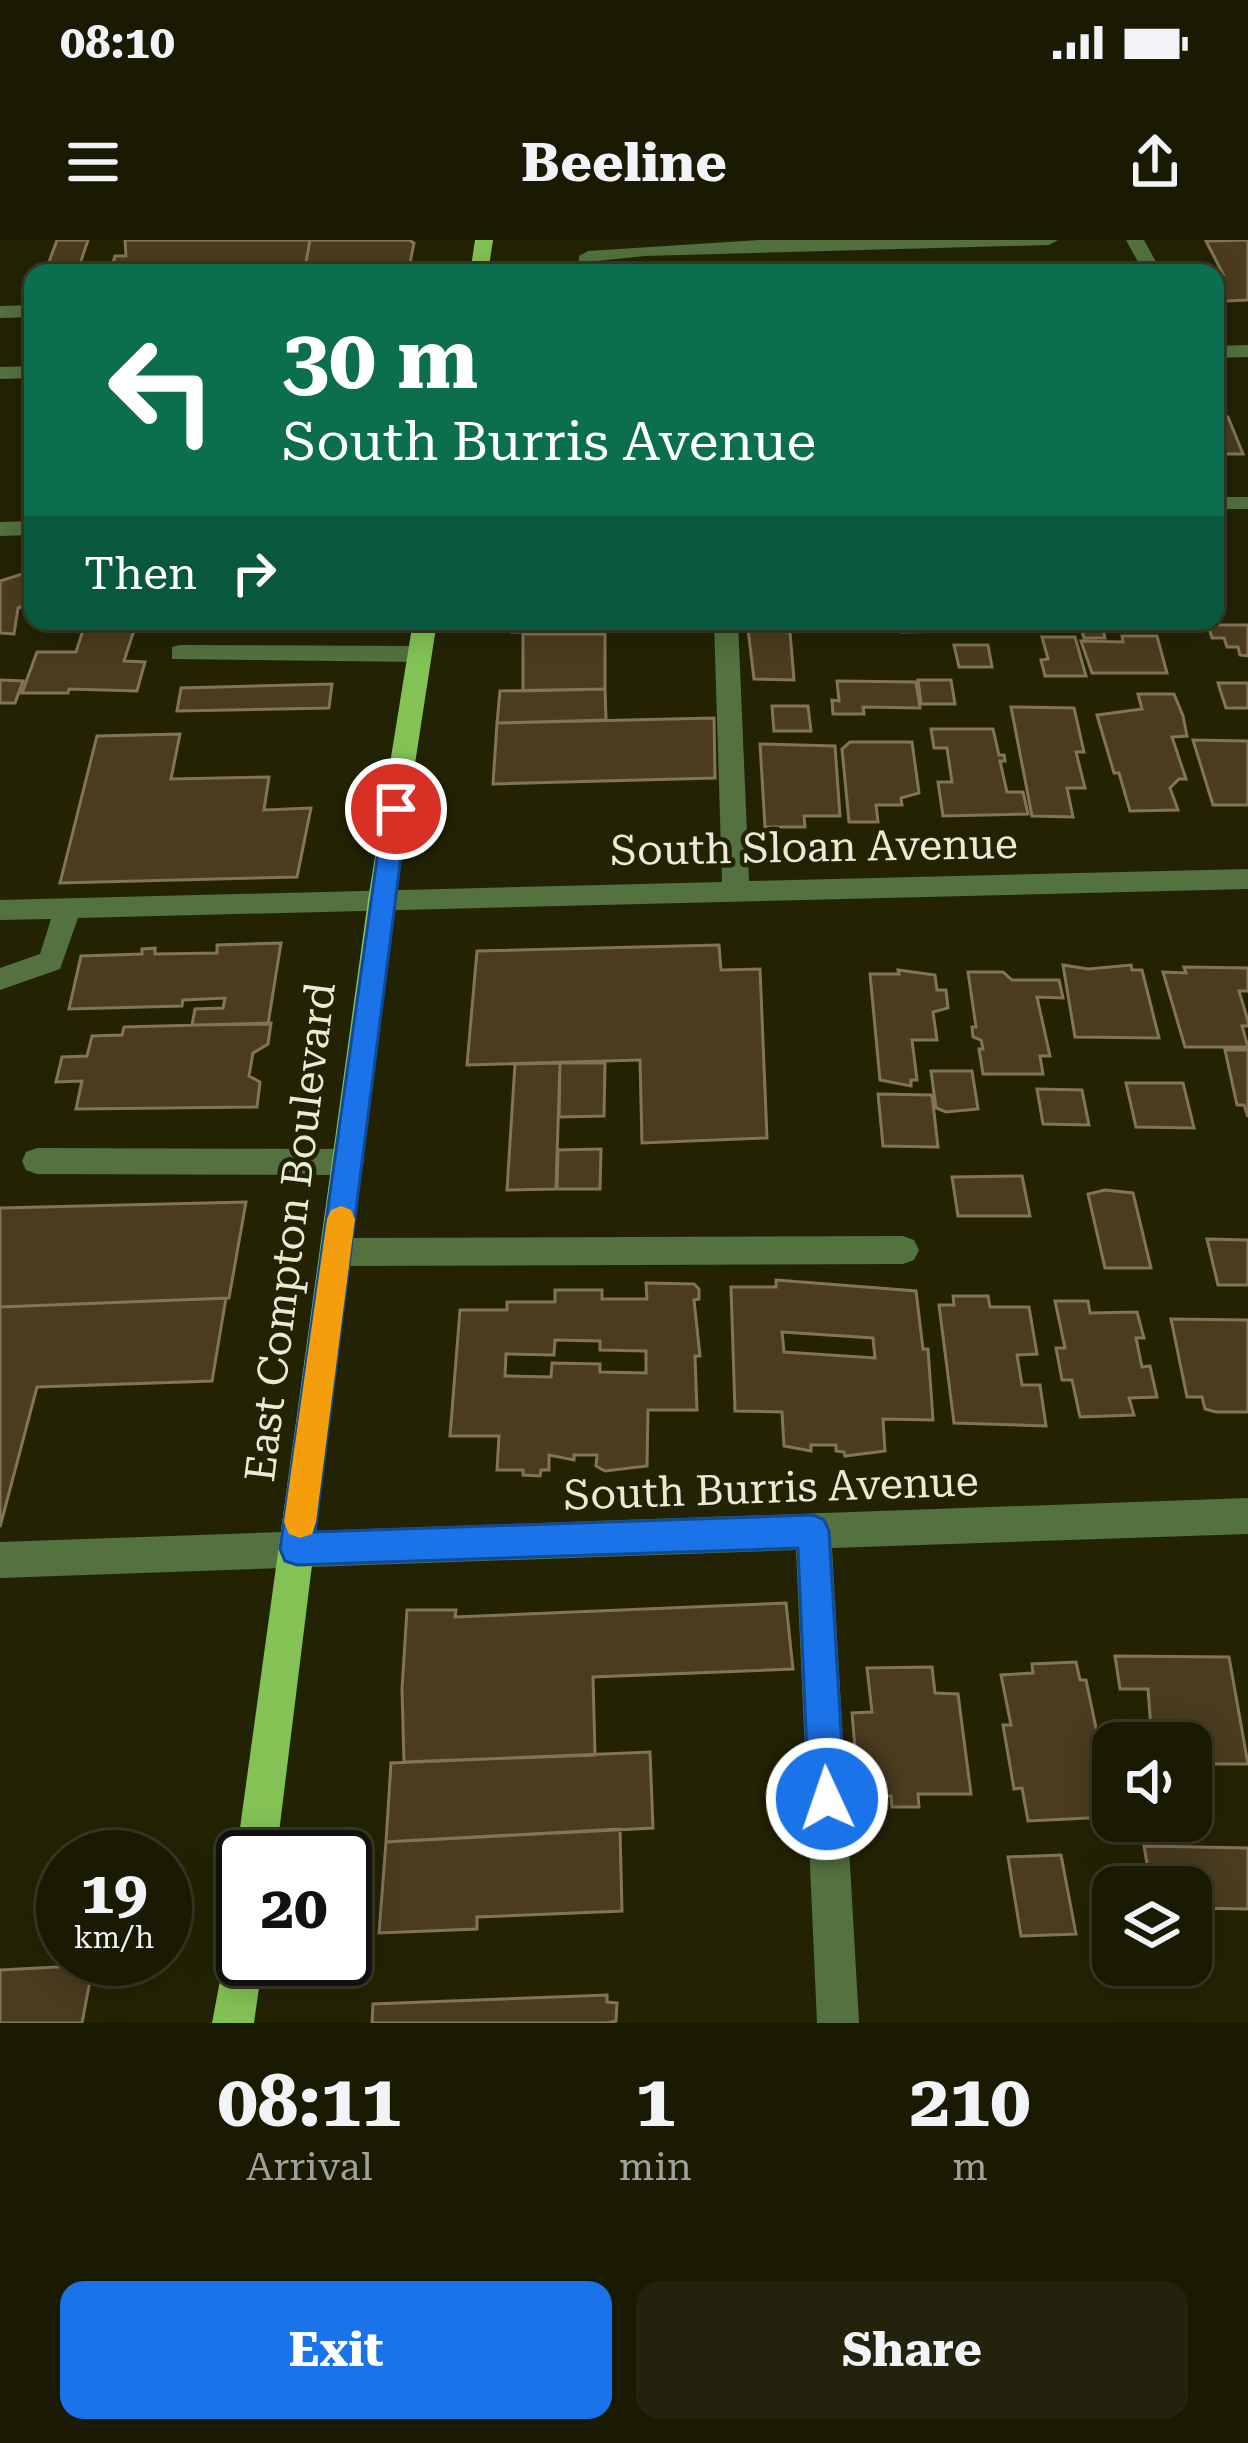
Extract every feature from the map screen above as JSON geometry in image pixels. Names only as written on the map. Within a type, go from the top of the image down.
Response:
[{"type":"main road","name":"East Compton Boulevard","points":[[260,1830],[381,900],[424,630]]},
{"type":"main road","points":[[233,2023],[238,1986]]},
{"type":"street","points":[[588,264],[588,256],[695,244],[878,248],[1049,240]]},
{"type":"street","points":[[726,630],[736,891]]},
{"type":"street","points":[[180,652],[420,654]]},
{"type":"street","name":"South Sloan Avenue","points":[[0,910],[1248,879]]},
{"type":"street","points":[[0,980],[38,974],[49,967],[67,909]]},
{"type":"street","points":[[37,1161],[349,1162]]},
{"type":"street","points":[[337,1252],[902,1250]]},
{"type":"street","name":"South Burris Avenue","points":[[0,1561],[1248,1516]]},
{"type":"street","points":[[813,1531],[838,2023]]},
{"type":"building","points":[[57,240],[88,240],[80,264],[48,264]]},
{"type":"building","points":[[125,240],[310,240],[306,264],[113,264],[115,256],[126,256]]},
{"type":"building","points":[[310,240],[414,243],[410,264],[306,264]]},
{"type":"building","points":[[1248,240],[1248,300],[1226,301],[1224,264],[1218,264],[1206,241]]},
{"type":"building","points":[[1224,417],[1228,417],[1243,454],[1224,454]]},
{"type":"building","points":[[24,573],[24,606],[18,608],[14,634],[0,633],[0,581]]},
{"type":"building","points":[[1248,625],[1248,656],[1240,655],[1238,647],[1227,647],[1224,638],[1212,638],[1210,630]]},
{"type":"building","points":[[83,630],[134,630],[124,661],[145,662],[137,691],[22,693],[37,652],[76,652]]},
{"type":"building","points":[[512,630],[613,631],[512,632]]},
{"type":"building","points":[[748,630],[790,632],[794,680],[754,679]]},
{"type":"building","points":[[1082,630],[1103,630],[1105,638],[1084,638]]},
{"type":"building","points":[[523,634],[605,634],[605,689],[523,691]]},
{"type":"building","points":[[1122,636],[1157,636],[1167,673],[1092,673],[1081,641],[1123,642]]},
{"type":"building","points":[[1042,637],[1075,637],[1086,676],[1045,676],[1041,660],[1048,659]]},
{"type":"building","points":[[954,645],[988,645],[992,667],[959,667]]},
{"type":"building","points":[[0,680],[23,681],[15,703],[0,703]]},
{"type":"building","points":[[918,680],[951,680],[955,704],[921,704]]},
{"type":"building","points":[[837,681],[916,682],[920,708],[863,707],[864,714],[833,714],[832,700],[839,701]]},
{"type":"building","points":[[1218,683],[1248,683],[1248,708],[1226,708]]},
{"type":"building","points":[[332,684],[329,708],[177,711],[181,688]]},
{"type":"building","points":[[605,689],[606,720],[497,723],[500,691]]},
{"type":"building","points":[[1138,694],[1174,694],[1183,716],[1187,736],[1172,737],[1186,779],[1170,788],[1178,810],[1130,811],[1119,773],[1114,773],[1097,715],[1142,709]]},
{"type":"building","points":[[772,706],[808,706],[811,731],[774,731]]},
{"type":"building","points":[[1011,707],[1074,708],[1084,752],[1076,752],[1085,788],[1067,788],[1073,817],[1032,816]]},
{"type":"building","points":[[714,718],[715,778],[493,784],[497,723]]},
{"type":"building","points":[[931,729],[993,729],[999,755],[1004,755],[1005,761],[1000,761],[1007,792],[1023,792],[1028,814],[943,816],[938,782],[952,782],[947,748],[934,748]]},
{"type":"building","points":[[180,734],[171,779],[269,777],[264,810],[311,808],[297,877],[60,883],[97,736]]},
{"type":"building","points":[[1193,740],[1248,741],[1248,805],[1213,805]]},
{"type":"building","points":[[850,742],[912,742],[919,793],[901,798],[902,805],[876,805],[878,822],[849,822],[842,749]]},
{"type":"building","points":[[760,744],[835,746],[840,816],[804,816],[805,827],[765,827]]},
{"type":"building","points":[[281,943],[268,1024],[192,1025],[195,1009],[223,1008],[225,998],[183,1000],[182,1006],[69,1009],[81,956],[142,954],[142,949],[155,948],[155,954],[217,953],[217,945]]},
{"type":"building","points":[[719,945],[721,970],[760,969],[767,1138],[642,1143],[640,1060],[467,1065],[477,951]]},
{"type":"building","points":[[1063,965],[1088,969],[1131,965],[1132,970],[1142,970],[1159,1038],[1075,1037]]},
{"type":"building","points":[[1184,967],[1248,968],[1248,991],[1239,991],[1248,1021],[1248,1026],[1242,1026],[1248,1047],[1185,1047],[1163,972],[1186,973]]},
{"type":"building","points":[[898,970],[935,975],[937,990],[946,990],[948,1008],[933,1012],[937,1040],[912,1040],[917,1080],[911,1080],[911,1086],[880,1080],[870,974],[899,974]]},
{"type":"building","points":[[968,972],[1003,972],[1012,980],[1059,980],[1063,998],[1037,997],[1050,1056],[1040,1056],[1043,1074],[983,1074],[981,1040],[973,1037],[972,1027],[976,1027]]},
{"type":"building","points":[[271,1023],[268,1044],[253,1053],[249,1076],[260,1082],[257,1107],[76,1109],[82,1081],[56,1082],[62,1057],[87,1056],[92,1036],[122,1035],[124,1027]]},
{"type":"building","points":[[1225,1050],[1248,1050],[1248,1117],[1244,1105],[1237,1105]]},
{"type":"building","points":[[560,1063],[556,1189],[507,1190],[515,1064]]},
{"type":"building","points":[[560,1063],[605,1063],[604,1116],[559,1117]]},
{"type":"building","points":[[931,1071],[972,1071],[978,1109],[946,1112],[936,1108]]},
{"type":"building","points":[[1126,1083],[1183,1083],[1194,1128],[1136,1127]]},
{"type":"building","points":[[1037,1089],[1082,1090],[1089,1125],[1043,1124]]},
{"type":"building","points":[[878,1094],[932,1095],[938,1147],[883,1146]]},
{"type":"building","points":[[601,1149],[600,1189],[557,1189],[558,1150]]},
{"type":"building","points":[[1022,1176],[1030,1216],[958,1216],[952,1177]]},
{"type":"building","points":[[1105,1190],[1133,1193],[1151,1268],[1105,1268],[1088,1194]]},
{"type":"building","points":[[246,1202],[229,1298],[0,1307],[0,1208]]},
{"type":"building","points":[[1207,1239],[1248,1240],[1248,1285],[1218,1285]]},
{"type":"building","points":[[776,1280],[916,1291],[923,1349],[928,1349],[933,1420],[883,1419],[885,1451],[845,1456],[836,1451],[836,1445],[811,1445],[811,1451],[784,1446],[782,1412],[735,1411],[731,1287],[776,1287]],"holes":[[[782,1332],[873,1338],[875,1358],[784,1352]]]},
{"type":"building","points":[[646,1283],[694,1284],[699,1289],[699,1299],[694,1300],[700,1356],[695,1356],[697,1410],[648,1410],[647,1466],[605,1471],[596,1466],[597,1455],[574,1455],[574,1460],[549,1455],[549,1470],[541,1470],[540,1476],[523,1475],[523,1470],[497,1470],[499,1436],[450,1436],[460,1310],[507,1310],[507,1302],[555,1302],[555,1290],[602,1290],[602,1299],[647,1299]],"holes":[[[555,1340],[600,1341],[600,1350],[646,1351],[646,1373],[600,1372],[600,1364],[552,1363],[551,1377],[505,1376],[506,1354],[554,1355]]]},
{"type":"building","points":[[953,1296],[988,1296],[990,1307],[1029,1307],[1037,1354],[1017,1355],[1022,1385],[1040,1385],[1046,1426],[954,1423],[939,1305],[954,1305]]},
{"type":"building","points":[[226,1298],[212,1381],[37,1387],[0,1527],[0,1307]]},
{"type":"building","points":[[1055,1301],[1088,1301],[1090,1313],[1137,1312],[1144,1338],[1136,1338],[1142,1367],[1150,1366],[1157,1397],[1129,1398],[1134,1415],[1080,1417],[1072,1380],[1062,1380],[1056,1348],[1065,1348]]},
{"type":"building","points":[[1171,1319],[1248,1320],[1248,1412],[1216,1412],[1205,1409],[1202,1397],[1187,1397]]},
{"type":"building","points":[[786,1603],[793,1669],[593,1677],[595,1755],[404,1762],[407,1610],[456,1610],[455,1617]]},
{"type":"building","points":[[1115,1656],[1229,1657],[1248,1764],[1212,1764],[1212,1722],[1150,1722],[1148,1689],[1120,1689]]},
{"type":"building","points":[[1076,1662],[1080,1680],[1086,1680],[1095,1722],[1092,1818],[1028,1821],[1022,1788],[1014,1789],[1003,1725],[1011,1725],[1001,1675],[1033,1673],[1032,1664]]},
{"type":"building","points":[[932,1667],[935,1693],[958,1694],[971,1794],[918,1794],[919,1807],[892,1807],[891,1796],[859,1797],[852,1713],[872,1712],[867,1668]]},
{"type":"building","points":[[650,1752],[653,1828],[386,1842],[391,1763]]},
{"type":"building","points":[[620,1829],[622,1911],[477,1917],[477,1929],[379,1933],[386,1842]]},
{"type":"building","points":[[1144,1846],[1248,1848],[1248,1909],[1212,1908],[1212,1866],[1147,1866]]},
{"type":"building","points":[[1061,1855],[1076,1934],[1021,1936],[1008,1857]]},
{"type":"building","points":[[36,1968],[36,1986],[89,1986],[82,2023],[0,2023],[0,1970]]},
{"type":"building","points":[[607,1995],[607,2002],[617,2003],[616,2021],[606,2023],[372,2023],[373,2004]]},
{"type":"slow traffic","points":[[300,1522],[341,1219]]},
{"type":"route","points":[[396,809],[297,1549],[813,1531],[827,1799]]}]
